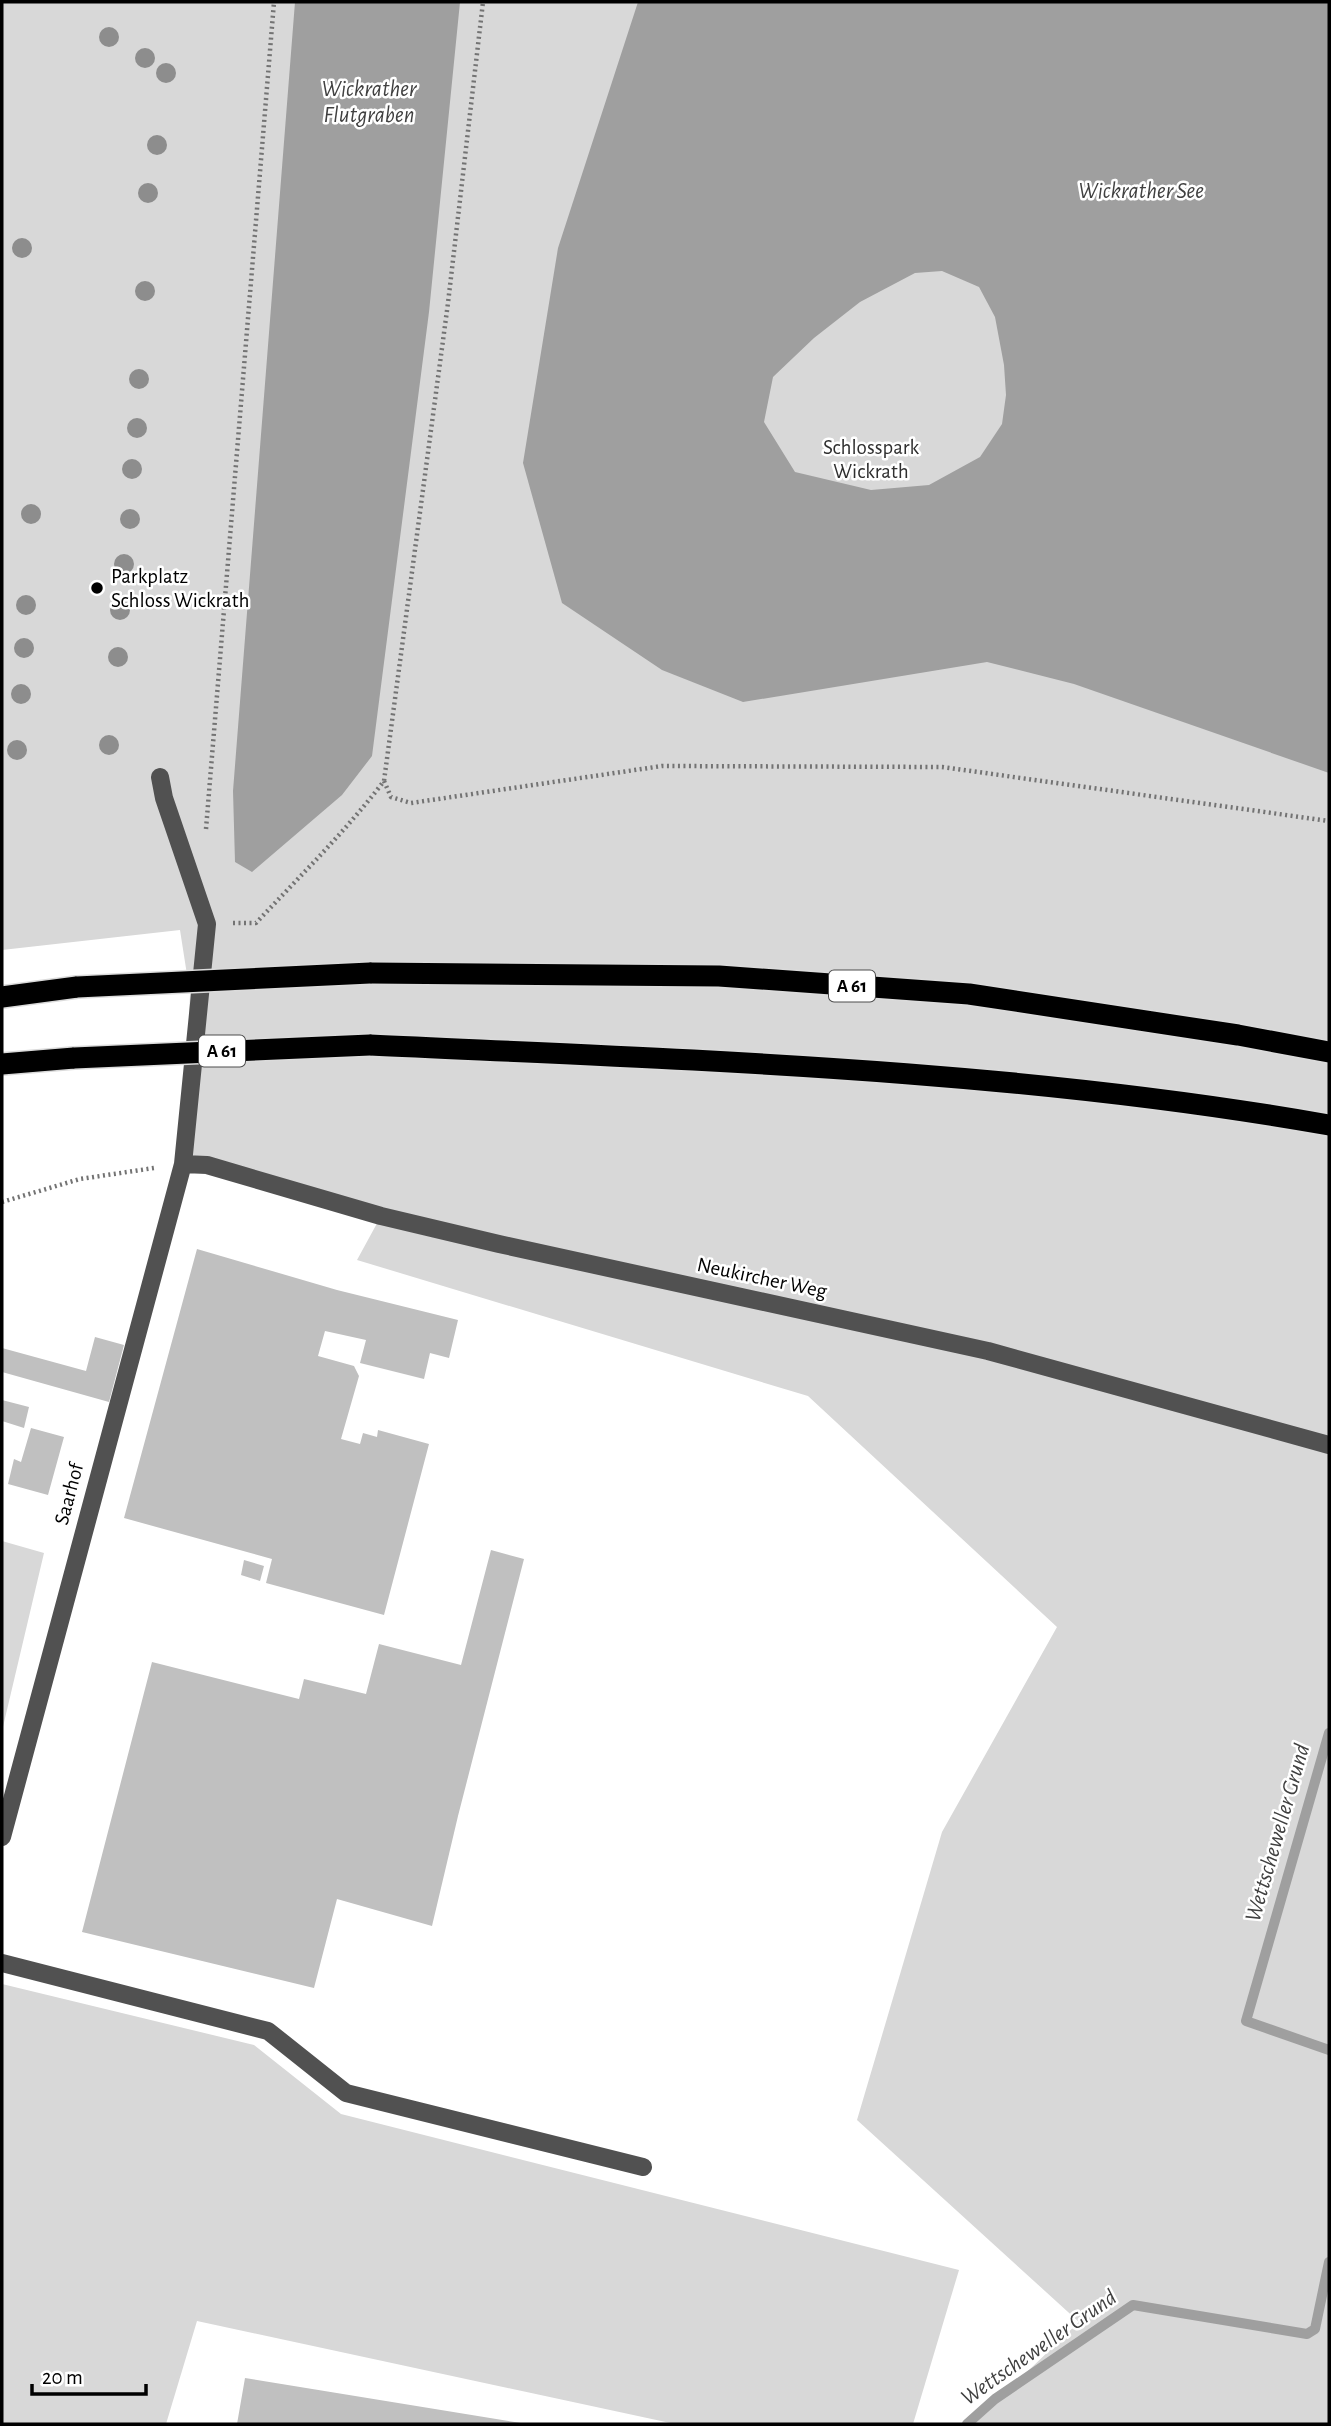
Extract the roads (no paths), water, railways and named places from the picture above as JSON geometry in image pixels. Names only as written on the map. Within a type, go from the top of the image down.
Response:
[{"type":"highway","name":"A 61","points":[[2,997],[77,987],[370,973],[719,976],[969,994],[1238,1035],[1329,1052]]},
{"type":"highway","name":"A 61","points":[[2,1064],[74,1058],[370,1045],[808,1066],[1055,1085],[1329,1125]]},
{"type":"street","name":"Saarhof","points":[[2,1837],[183,1164],[207,924],[164,798],[160,777]]},
{"type":"street","name":"Neukircher Weg","points":[[183,1164],[207,1165],[381,1216],[499,1244],[988,1351],[1329,1445]]},
{"type":"street","points":[[2,1964],[268,2031],[345,2093],[643,2167]]},
{"type":"water","name":"Wickrather Flutgraben","points":[[295,2],[460,2],[429,312],[372,756],[342,795],[252,872],[235,862],[233,791]]},
{"type":"water","name":"Wickrather See","points":[[638,2],[1329,2],[1329,773],[1074,684],[987,662],[743,702],[662,670],[562,603],[523,463],[558,248]],"holes":[[[942,271],[979,287],[995,317],[1004,365],[1006,395],[1002,424],[980,457],[929,485],[871,490],[795,472],[764,422],[773,377],[814,338],[860,302],[915,273]]]},
{"type":"waterway","name":"Wettscheweller Grund","points":[[1329,1733],[1246,2021],[1329,2050]]},
{"type":"waterway","name":"Wettscheweller Grund","points":[[967,2424],[995,2399],[1133,2305],[1307,2334],[1315,2329],[1329,2262]]},
{"type":"place","name":"Parkplatz Schloss Wickrath","points":[[97,588]]},
{"type":"park label","name":"Schlosspark Wickrath","points":[[871,459]]}]
